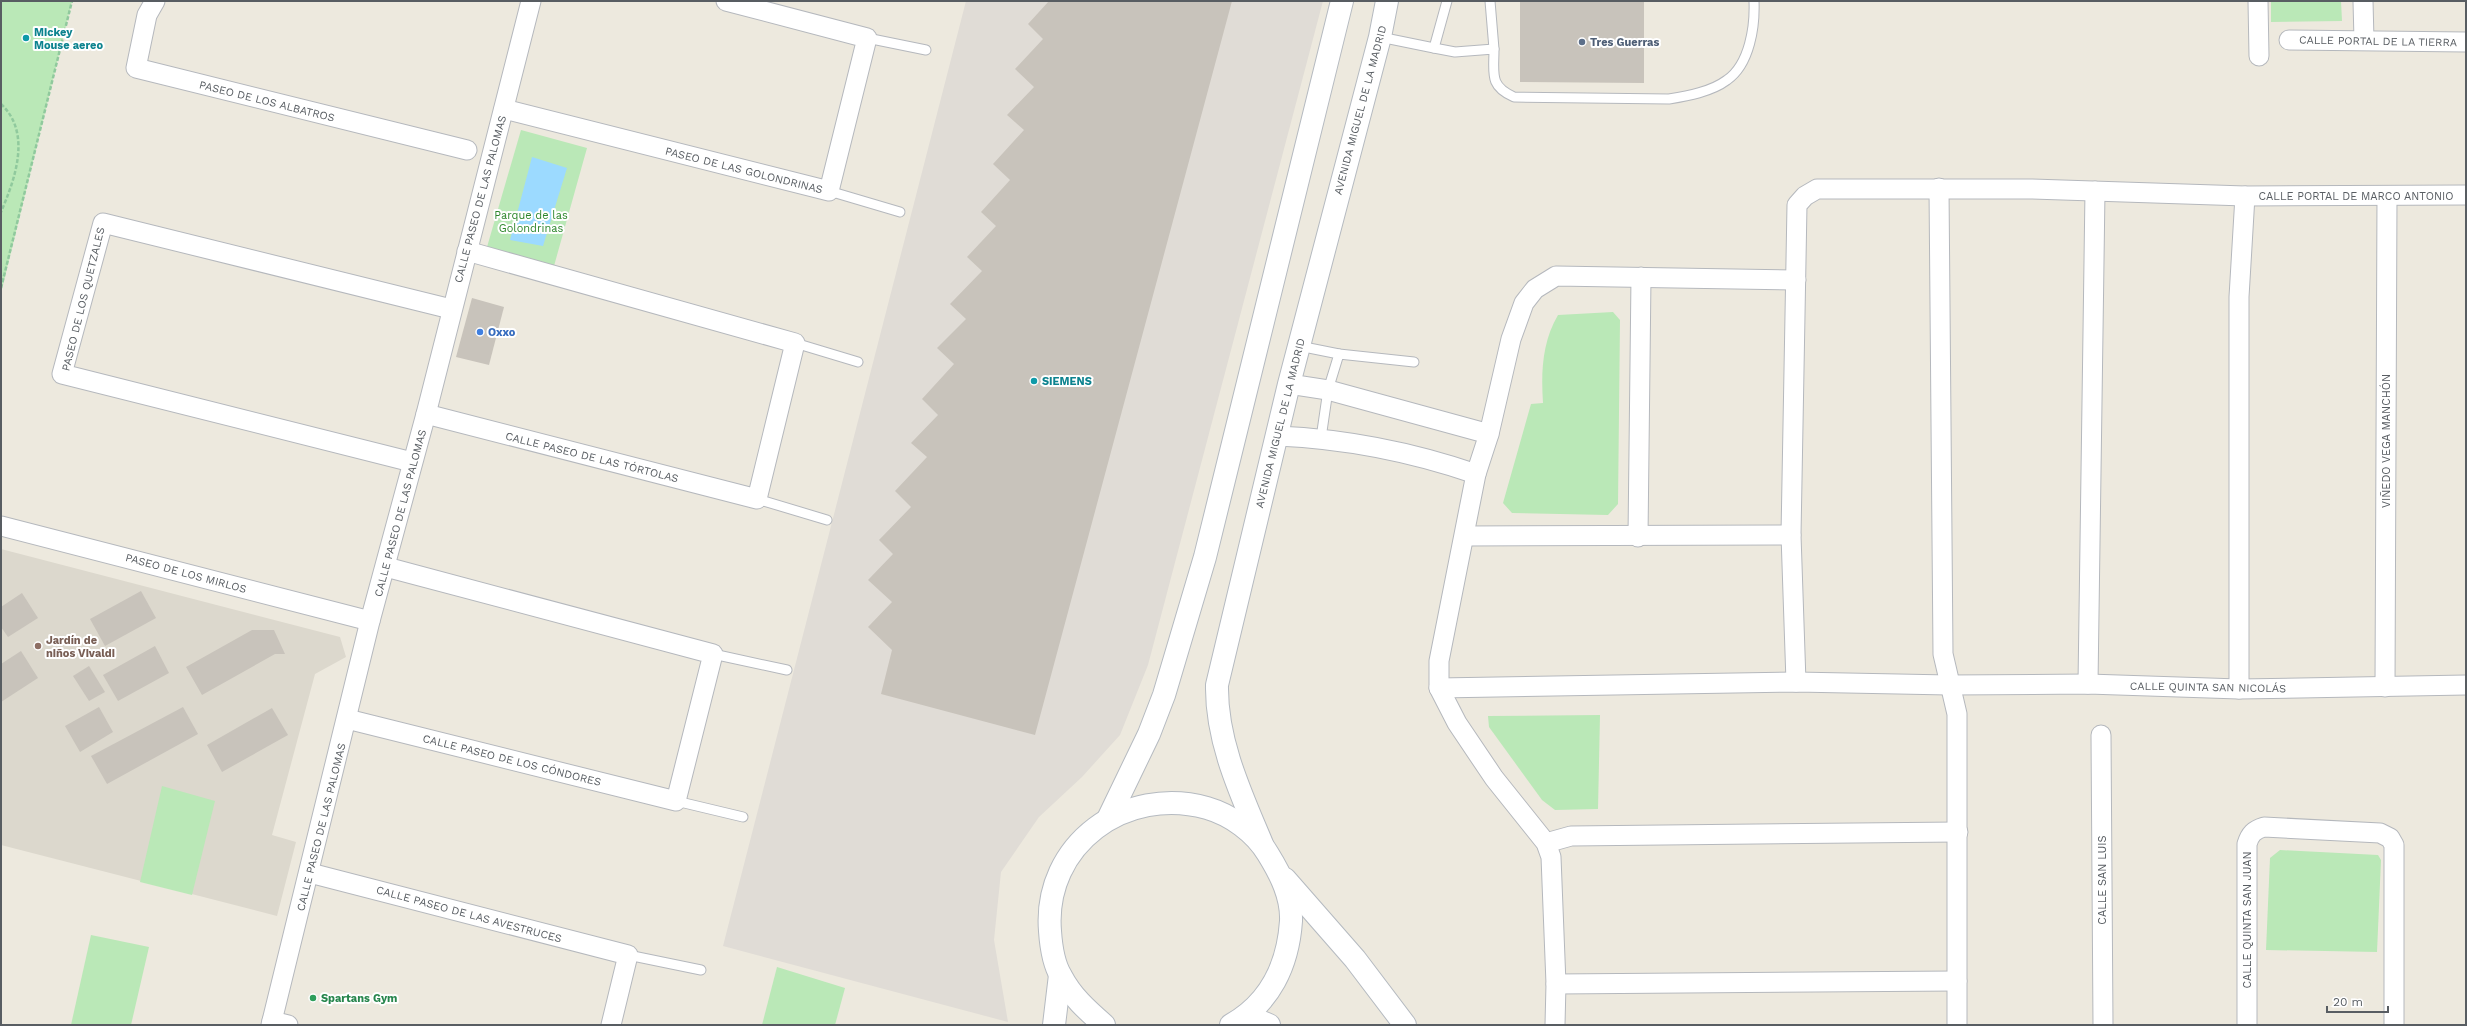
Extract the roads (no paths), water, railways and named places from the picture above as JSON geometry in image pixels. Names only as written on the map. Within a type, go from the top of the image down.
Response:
[{"type":"main road","points":[[1108,819],[1149,734],[1164,695],[1205,556],[1342,1]]},
{"type":"main road","name":"AVENIDA MIGUEL DE LA MADRID","points":[[1262,844],[1236,783],[1220,726],[1217,706],[1217,686],[1229,631],[1278,436],[1298,346],[1380,37],[1387,1]]},
{"type":"main road","points":[[1104,1025],[1079,1004],[1060,975],[1051,947],[1048,917],[1054,888],[1066,861],[1084,837],[1108,819],[1134,807],[1162,802],[1190,804],[1223,815],[1242,825],[1262,844],[1281,875],[1355,959],[1405,1025]]},
{"type":"main road","points":[[1239,1021],[1263,1000],[1275,982],[1286,954],[1291,918],[1288,896],[1281,875]]},
{"type":"main road","points":[[1054,1025],[1060,975]]},
{"type":"main road","points":[[1239,1021],[1269,1025]]},
{"type":"street","name":"PASEO DE LOS ALBATROS","points":[[155,1],[147,15],[136,68],[467,150]]},
{"type":"street","name":"CALLE PASEO DE LAS PALOMAS","points":[[277,1024],[310,872],[370,621],[386,567],[412,462],[426,414],[451,309],[531,1]]},
{"type":"street","points":[[726,1],[867,38]]},
{"type":"street","points":[[2258,1],[2259,56]]},
{"type":"street","points":[[2364,1],[2364,40]]},
{"type":"street","name":"PASEO DE LAS GOLONDRINAS","points":[[504,109],[829,191],[867,38]]},
{"type":"street","name":"CALLE PORTAL DE LA TIERRA","points":[[2289,40],[2466,42]]},
{"type":"street","points":[[1939,188],[1943,654],[1956,714],[1958,832],[1957,1025]]},
{"type":"street","name":"CALLE PORTAL DE MARCO ANTONIO","points":[[1796,682],[1791,535],[1797,206],[1805,196],[1817,189],[1939,188],[2245,196],[2466,195]]},
{"type":"street","points":[[2088,684],[2095,191]]},
{"type":"street","points":[[2239,689],[2239,297],[2245,196]]},
{"type":"street","name":"VIÑEDO VEGA MANCHÓN","points":[[2385,687],[2387,196]]},
{"type":"street","name":"PASEO DE LOS QUETZALES","points":[[412,462],[62,374],[103,223],[451,309]]},
{"type":"street","points":[[467,251],[795,343],[757,499]]},
{"type":"street","points":[[1555,1025],[1556,984],[1551,857],[1546,843],[1494,778],[1457,723],[1439,688],[1439,661],[1465,536],[1476,474],[1489,434],[1511,338],[1524,303],[1535,289],[1556,276],[1796,280]]},
{"type":"street","points":[[1638,537],[1641,277]]},
{"type":"street","points":[[1289,384],[1328,390],[1489,434]]},
{"type":"street","name":"CALLE PASEO DE LAS TÓRTOLAS","points":[[426,414],[757,499]]},
{"type":"street","points":[[1278,436],[1321,438],[1402,453],[1438,461],[1476,474]]},
{"type":"street","name":"PASEO DE LOS MIRLOS","points":[[1,526],[370,621]]},
{"type":"street","points":[[1465,536],[1638,537],[1791,535]]},
{"type":"street","points":[[386,567],[713,654],[676,801]]},
{"type":"street","name":"CALLE QUINTA SAN NICOLÁS","points":[[1439,688],[1796,682],[1949,686],[2088,684],[2239,689],[2466,685]]},
{"type":"street","name":"CALLE PASEO DE LOS CÓNDORES","points":[[347,719],[676,801]]},
{"type":"street","name":"CALLE SAN LUIS","points":[[2101,735],[2103,1025]]},
{"type":"street","name":"CALLE QUINTA SAN JUAN","points":[[2247,1025],[2247,844],[2250,836],[2256,830],[2264,827],[2380,833],[2390,838],[2394,845],[2394,1025]]},
{"type":"street","points":[[1546,843],[1571,836],[1958,832]]},
{"type":"street","name":"CALLE PASEO DE LAS AVESTRUCES","points":[[310,872],[628,955]]},
{"type":"street","points":[[611,1025],[628,955]]},
{"type":"street","points":[[1556,984],[1957,981]]},
{"type":"lane","points":[[1434,48],[1447,1]]},
{"type":"lane","points":[[1490,1],[1494,49],[1494,81],[1502,92],[1514,97],[1669,99],[1690,96],[1728,80],[1746,57],[1755,22],[1754,1]]},
{"type":"lane","points":[[1380,37],[1456,52],[1494,49]]},
{"type":"lane","points":[[867,38],[926,50]]},
{"type":"lane","points":[[829,191],[900,212]]},
{"type":"lane","points":[[795,343],[858,362]]},
{"type":"lane","points":[[1298,346],[1339,354],[1414,362]]},
{"type":"lane","points":[[1321,438],[1328,390],[1339,354]]},
{"type":"lane","name":"CALLE PASEO DE LAS TÓRTOLAS","points":[[757,499],[826,520]]},
{"type":"lane","points":[[713,654],[787,670]]},
{"type":"lane","name":"CALLE PASEO DE LOS CÓNDORES","points":[[676,801],[743,817]]},
{"type":"lane","name":"CALLE PASEO DE LAS AVESTRUCES","points":[[628,955],[701,970]]},
{"type":"water","points":[[532,157],[567,168],[543,246],[510,240]]},
{"type":"place","name":"Mickey Mouse aereo","points":[[26,38]]},
{"type":"place","name":"Tres Guerras","points":[[1582,42]]},
{"type":"place","name":"Oxxo","points":[[480,332]]},
{"type":"place","name":"SIEMENS","points":[[1034,381]]},
{"type":"place","name":"Jardín de niños Vivaldi","points":[[38,646]]},
{"type":"place","name":"Spartans Gym","points":[[313,998]]},
{"type":"park label","name":"Parque de las Golondrinas","points":[[531,221]]}]
